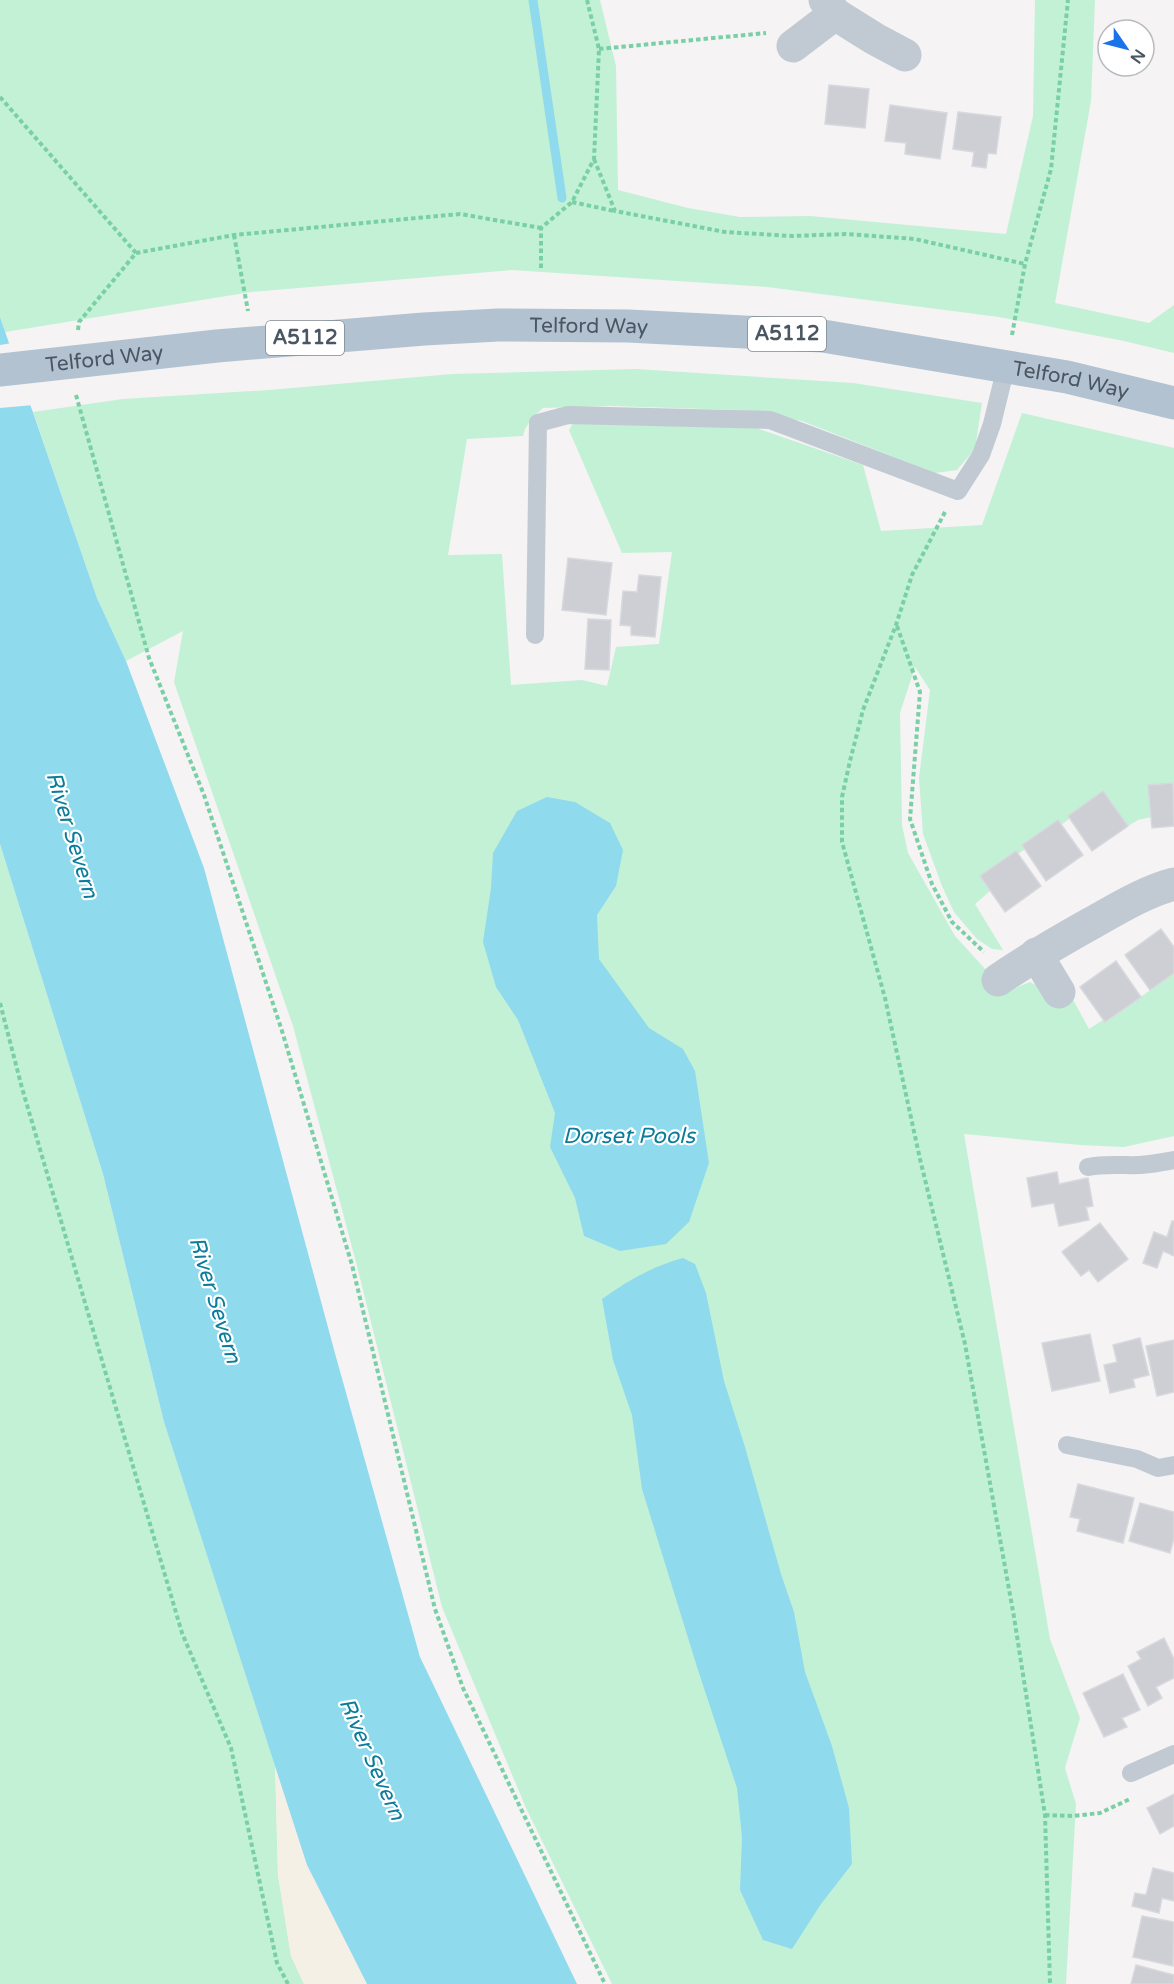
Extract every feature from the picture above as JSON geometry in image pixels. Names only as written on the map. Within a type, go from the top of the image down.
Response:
[{"type":"main road","name":"Telford Way","points":[[0,370],[216,346],[424,328],[508,325],[628,326],[823,336],[1067,377],[1174,403]]},
{"type":"street","points":[[793,46],[830,7],[875,39],[905,55]]},
{"type":"street","points":[[991,967],[1036,954],[1127,903],[1174,884]]},
{"type":"street","points":[[1036,954],[1059,993]]},
{"type":"lane","points":[[536,635],[538,423],[568,415],[770,420],[958,491],[981,455],[992,424],[1006,367]]},
{"type":"lane","points":[[1088,1167],[1105,1164],[1156,1164],[1174,1160]]},
{"type":"lane","points":[[1067,1445],[1137,1459],[1158,1468],[1174,1466]]},
{"type":"lane","points":[[1131,1773],[1174,1754]]},
{"type":"path","points":[[78,332],[79,322],[136,253],[234,235],[460,214],[541,228],[572,202],[594,159],[599,50],[587,0]]},
{"type":"path","points":[[1012,334],[1025,264],[1051,169],[1068,0]]},
{"type":"path","points":[[599,50],[774,32],[793,46]]},
{"type":"path","points":[[0,97],[136,253]]},
{"type":"path","points":[[594,159],[615,211]]},
{"type":"path","points":[[572,202],[725,232],[792,236],[846,234],[915,239],[1025,264]]},
{"type":"path","points":[[541,228],[541,268]]},
{"type":"path","points":[[234,235],[248,314]]},
{"type":"path","points":[[75,394],[148,658],[204,795],[282,1031],[352,1265],[435,1609],[463,1688],[605,1984]]},
{"type":"path","points":[[958,491],[912,575],[896,625],[863,710],[842,797],[842,842],[885,998],[920,1159],[965,1344],[1014,1617],[1045,1815],[1050,1984]]},
{"type":"path","points":[[896,625],[920,692],[910,819],[932,884],[952,922],[991,967]]},
{"type":"path","points":[[0,1003],[22,1088],[182,1633],[231,1748],[277,1963],[288,1984]]},
{"type":"path","points":[[1045,1815],[1073,1816],[1100,1813],[1140,1794]]},
{"type":"green space","points":[[0,0],[600,0],[616,66],[618,190],[688,208],[740,217],[810,216],[1006,234],[1033,116],[1035,0],[1095,0],[1091,101],[1055,303],[1149,323],[1174,305],[1174,353],[999,317],[767,287],[512,270],[251,292],[5,332],[0,317]]},
{"type":"green space","points":[[636,369],[853,383],[982,403],[975,449],[957,470],[935,473],[802,421],[740,410],[610,406],[543,408],[532,418],[523,436],[467,439],[448,555],[502,554],[511,685],[582,680],[607,686],[616,647],[659,644],[672,552],[622,553],[569,430],[574,422],[756,428],[863,465],[881,531],[982,525],[1022,413],[1174,448],[1174,783],[1148,785],[1151,817],[1138,820],[1128,826],[1103,791],[1068,816],[1069,819],[1061,825],[1058,820],[1022,845],[1025,849],[1018,854],[1016,851],[980,876],[990,891],[975,904],[1003,950],[992,949],[977,939],[954,912],[923,834],[919,778],[930,690],[915,667],[900,713],[902,825],[908,853],[955,936],[1006,992],[1030,982],[1043,989],[1070,994],[1089,1029],[1103,1020],[1106,1022],[1174,973],[1174,1136],[1124,1147],[964,1134],[1050,1639],[1080,1718],[1065,1768],[1076,1804],[1066,1984],[612,1984],[526,1808],[442,1607],[356,1262],[293,1026],[174,682],[183,631],[126,661],[97,598],[33,412],[123,399],[269,390],[452,374]]},
{"type":"green space","points":[[0,844],[103,1174],[164,1422],[275,1763],[278,1875],[291,1956],[304,1984],[0,1984]]},
{"type":"sand","points":[[275,1763],[307,1865],[367,1984],[304,1984],[291,1956],[278,1875]]},
{"type":"water","name":"River Severn","points":[[0,317],[97,598],[126,661],[204,868],[336,1357],[420,1657],[577,1984],[367,1984],[307,1865],[164,1422],[103,1174],[0,844]]},
{"type":"water","name":"Dorset Pools","points":[[547,797],[575,802],[610,823],[623,850],[616,886],[597,915],[599,959],[649,1028],[683,1049],[695,1071],[709,1163],[689,1222],[666,1244],[620,1251],[584,1236],[575,1198],[550,1147],[555,1113],[518,1020],[496,987],[483,942],[491,888],[493,853],[517,811]]},
{"type":"water","points":[[683,1258],[695,1264],[706,1293],[724,1381],[794,1612],[805,1672],[832,1746],[849,1808],[852,1864],[821,1904],[792,1949],[763,1940],[740,1890],[742,1837],[737,1788],[642,1489],[632,1415],[613,1360],[602,1299],[641,1275]]},
{"type":"pier","points":[[12,343],[34,405],[0,408],[0,345]]},
{"type":"building","points":[[829,85],[869,89],[865,128],[825,124]]},
{"type":"building","points":[[890,105],[947,113],[940,159],[905,154],[906,143],[885,141]]},
{"type":"building","points":[[958,112],[1001,117],[996,154],[988,153],[986,168],[972,166],[974,152],[953,149]]},
{"type":"building","points":[[568,558],[612,563],[606,615],[562,610]]},
{"type":"building","points":[[639,575],[661,577],[655,637],[631,635],[631,626],[620,625],[623,591],[637,592]]},
{"type":"building","points":[[588,619],[611,620],[609,670],[585,669]]},
{"type":"building","points":[[1173,783],[1174,826],[1152,828],[1148,785]]},
{"type":"building","points":[[1103,791],[1128,826],[1092,851],[1068,816]]},
{"type":"building","points":[[1058,820],[1083,855],[1046,881],[1022,845]]},
{"type":"building","points":[[1016,851],[1041,886],[1005,912],[980,876]]},
{"type":"building","points":[[1161,929],[1174,947],[1174,973],[1150,990],[1125,955]]},
{"type":"building","points":[[1116,961],[1141,997],[1105,1022],[1080,987]]},
{"type":"building","points":[[1057,1172],[1059,1184],[1088,1178],[1093,1206],[1086,1207],[1089,1220],[1059,1226],[1054,1203],[1032,1207],[1027,1178]]},
{"type":"building","points":[[1172,1221],[1174,1221],[1174,1256],[1163,1251],[1157,1268],[1143,1263],[1154,1232],[1167,1237]]},
{"type":"building","points":[[1100,1223],[1128,1259],[1098,1282],[1089,1270],[1081,1276],[1062,1252]]},
{"type":"building","points":[[1090,1334],[1100,1381],[1052,1391],[1042,1343]]},
{"type":"building","points":[[1140,1338],[1149,1375],[1133,1379],[1135,1387],[1110,1393],[1104,1365],[1117,1362],[1113,1345]]},
{"type":"building","points":[[1174,1340],[1174,1392],[1157,1396],[1146,1346]]},
{"type":"building","points":[[1078,1484],[1134,1498],[1123,1543],[1077,1531],[1080,1519],[1070,1517]]},
{"type":"building","points":[[1140,1503],[1174,1512],[1174,1538],[1170,1553],[1129,1541]]},
{"type":"building","points":[[1164,1638],[1174,1659],[1174,1678],[1156,1687],[1162,1698],[1148,1706],[1128,1666],[1141,1659],[1137,1652]]},
{"type":"building","points":[[1123,1674],[1140,1710],[1122,1718],[1127,1727],[1104,1737],[1083,1693]]},
{"type":"building","points":[[1174,1794],[1174,1826],[1160,1834],[1147,1808]]},
{"type":"building","points":[[1153,1868],[1174,1873],[1174,1901],[1162,1898],[1159,1913],[1132,1906],[1135,1893],[1146,1895]]},
{"type":"building","points":[[1142,1916],[1174,1922],[1173,1966],[1133,1957]]},
{"type":"building","points":[[1136,1965],[1174,1975],[1174,1984],[1131,1984]]},
{"type":"waterway","points":[[533,0],[562,198]]}]
